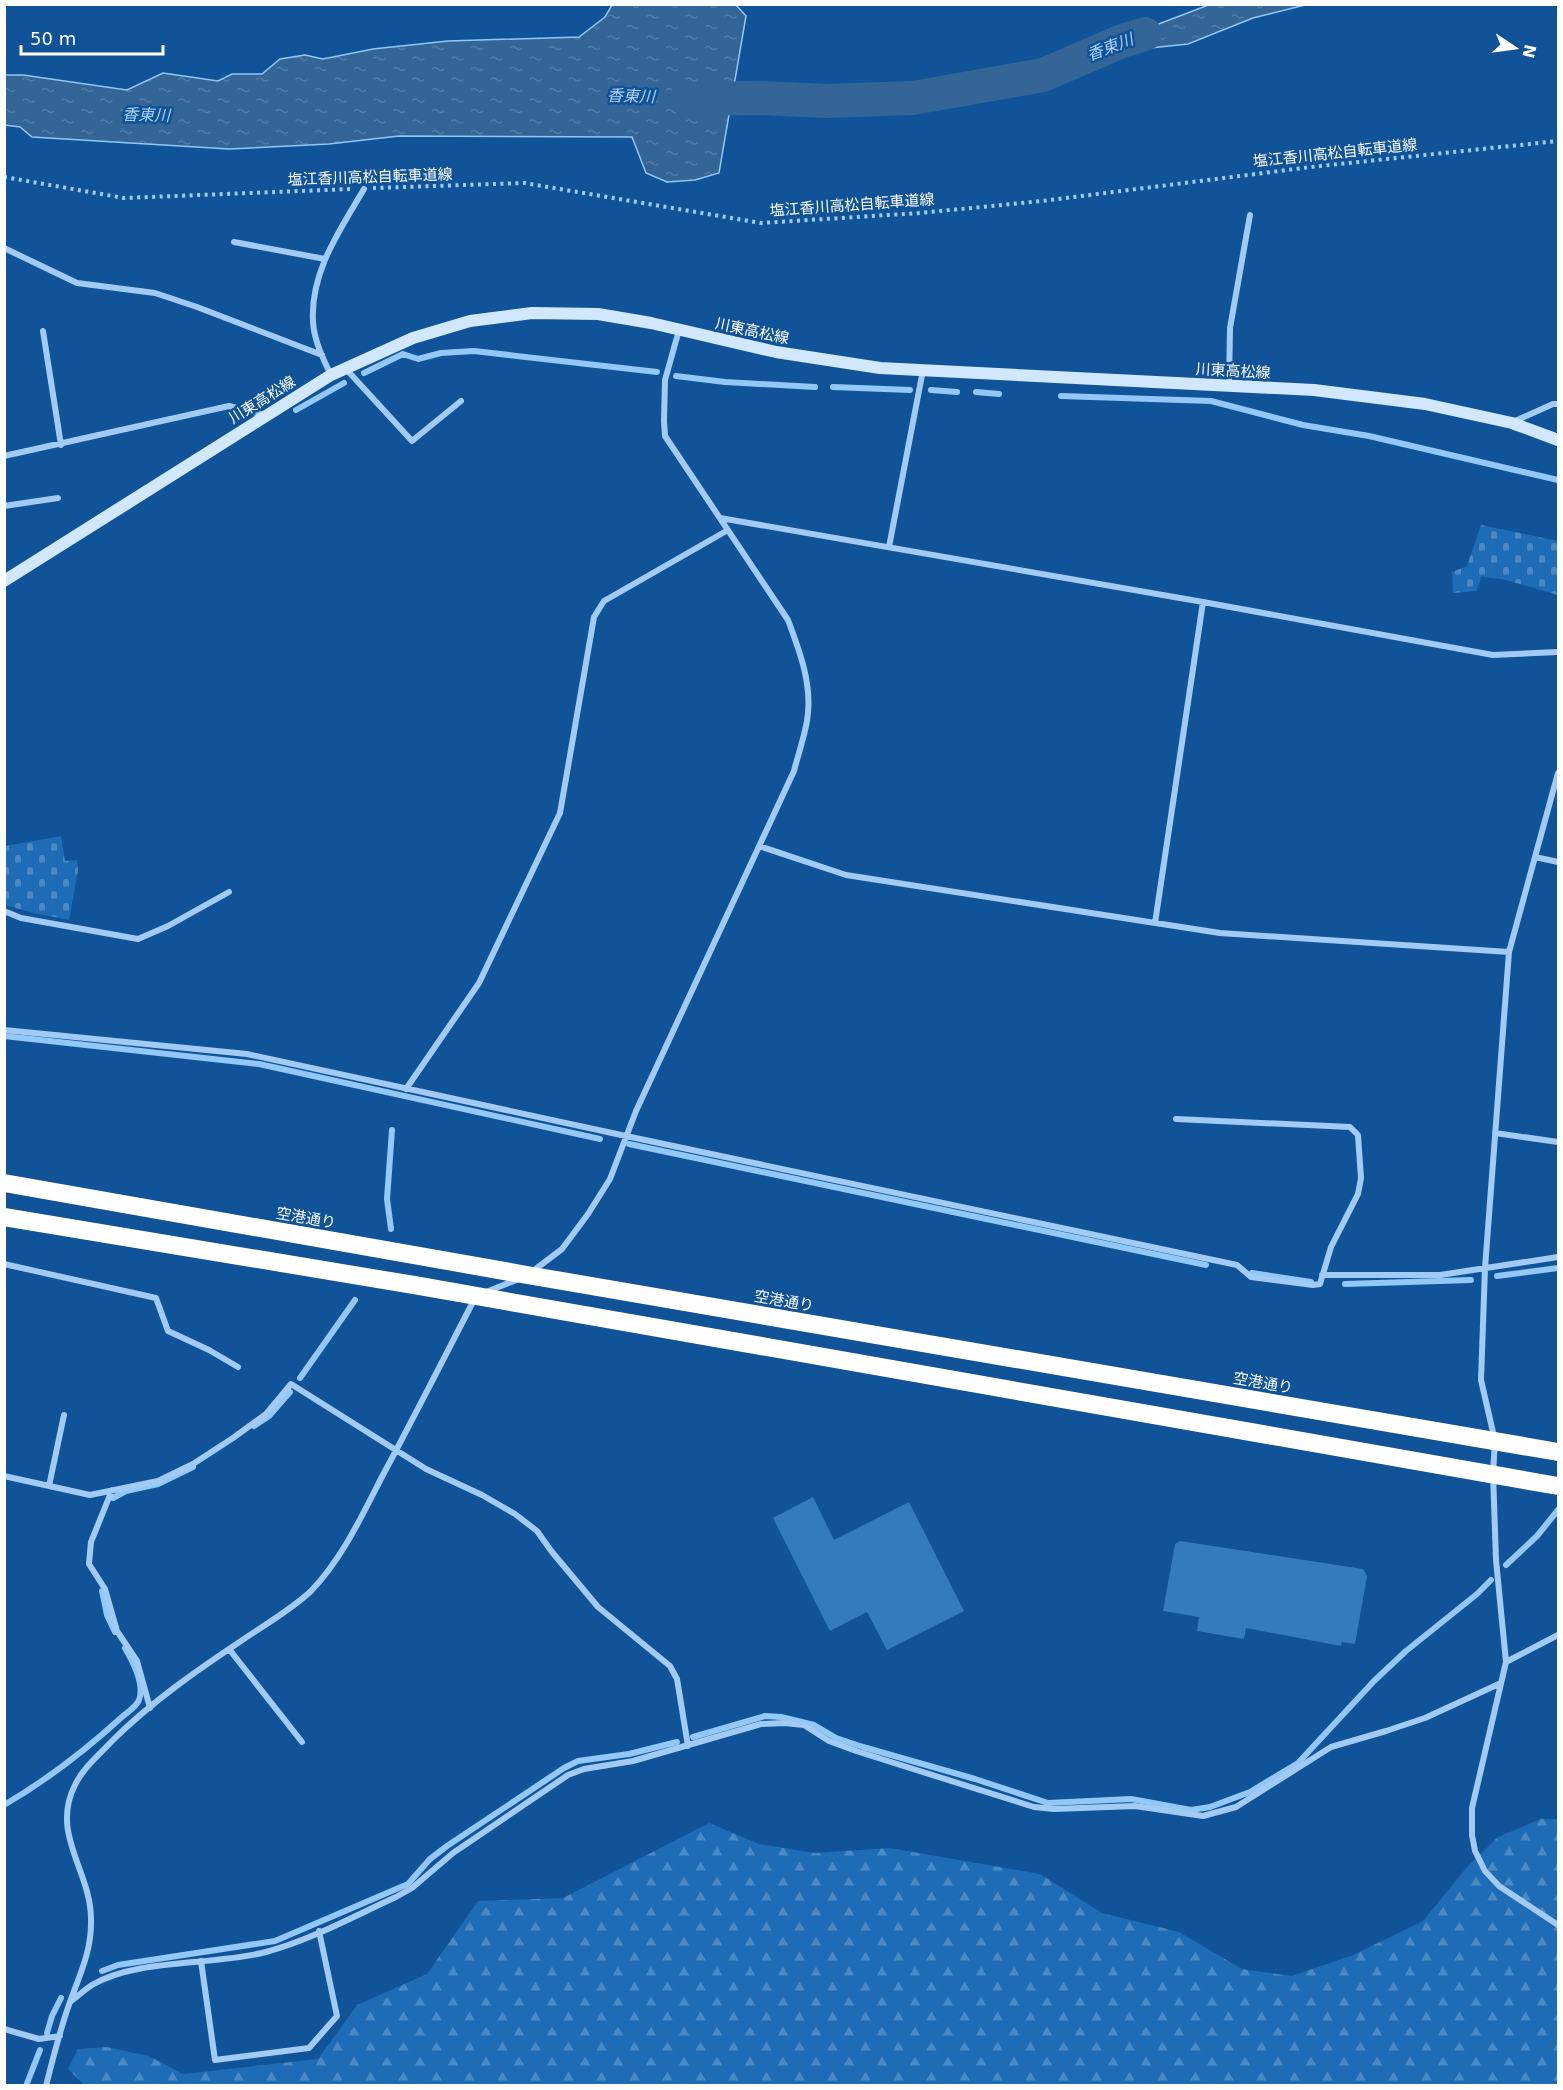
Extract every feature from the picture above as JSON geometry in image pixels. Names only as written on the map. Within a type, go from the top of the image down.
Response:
[{"type":"highway","name":"空港通り","points":[[4,1183],[1558,1452]]},
{"type":"highway","points":[[4,1217],[476,1296],[1558,1486]]},
{"type":"main road","name":"川東高松線","points":[[4,581],[331,375],[413,338],[470,321],[532,313],[598,314],[776,352],[880,368],[1314,390],[1425,404],[1512,423],[1558,440]]},
{"type":"street","points":[[331,375],[322,355],[313,322],[317,282],[330,246],[364,189]]},
{"type":"street","points":[[1229,385],[1230,328],[1250,215]]},
{"type":"street","points":[[234,242],[325,259]]},
{"type":"street","points":[[4,248],[77,284],[155,293],[322,355]]},
{"type":"street","points":[[46,2085],[70,2002],[82,1974],[90,1946],[92,1917],[87,1894],[66,1832],[69,1799],[76,1783],[92,1761],[122,1731],[202,1667],[301,1599],[324,1576],[360,1518],[476,1296],[527,1275],[562,1249],[588,1214],[610,1179],[636,1111],[794,771],[807,720],[808,688],[801,654],[788,620],[665,436],[665,380],[679,330]]},
{"type":"street","points":[[43,331],[62,445]]},
{"type":"street","points":[[346,368],[412,441],[461,401]]},
{"type":"street","points":[[890,547],[923,370]]},
{"type":"street","points":[[1512,423],[1553,404],[1558,404]]},
{"type":"street","points":[[4,456],[62,445],[229,406],[265,416]]},
{"type":"street","points":[[4,506],[58,498]]},
{"type":"street","points":[[720,518],[1493,655],[1558,652]]},
{"type":"street","points":[[406,1089],[479,982],[560,813],[594,617],[604,601],[728,530]]},
{"type":"street","points":[[1155,923],[1203,602]]},
{"type":"street","points":[[1558,773],[1509,952],[1485,1268],[1481,1380],[1495,1441],[1493,1473],[1496,1560],[1506,1662],[1472,1808],[1472,1835],[1475,1851],[1485,1871],[1499,1886],[1558,1925]]},
{"type":"street","points":[[759,846],[846,875],[1220,933],[1509,952]]},
{"type":"street","points":[[1535,857],[1558,862]]},
{"type":"street","points":[[4,911],[21,918],[138,939],[168,926],[229,892]]},
{"type":"street","points":[[4,1030],[247,1054],[1237,1264],[1251,1277],[1320,1284],[1330,1247],[1358,1194],[1361,1178],[1358,1135],[1350,1127],[1176,1119]]},
{"type":"street","points":[[1495,1133],[1558,1142]]},
{"type":"street","points":[[1322,1275],[1440,1275],[1558,1257]]},
{"type":"street","points":[[4,1264],[156,1298],[168,1331],[209,1350],[238,1367]]},
{"type":"street","points":[[4,1476],[90,1495],[158,1481],[193,1464],[266,1414],[291,1384],[426,1469],[482,1495],[515,1514],[537,1531],[598,1607],[670,1666],[677,1679],[688,1746]]},
{"type":"street","points":[[49,1486],[64,1415]]},
{"type":"street","points":[[112,1490],[90,1542],[90,1564],[105,1589],[117,1630],[137,1661],[150,1708]]},
{"type":"street","points":[[1506,1662],[1558,1635]]},
{"type":"street","points":[[229,1649],[303,1742]]},
{"type":"street","points":[[70,2002],[92,1985],[118,1974],[263,1953],[287,1946],[396,1898],[412,1888],[453,1853],[568,1776],[584,1769],[633,1761],[761,1724],[784,1722],[804,1725],[829,1741],[856,1751],[1034,1807],[1054,1809],[1135,1806],[1203,1816],[1236,1807],[1331,1747],[1425,1718],[1501,1683]]},
{"type":"street","points":[[201,1961],[216,2060],[309,2048],[337,2016],[319,1931]]},
{"type":"street","points":[[4,2029],[39,2039],[60,2036]]},
{"type":"path","name":"塩江香川高松自転車道線","points":[[4,177],[124,198],[525,183],[761,223],[920,213],[1042,201],[1311,167],[1558,141]]},
{"type":"green space","points":[[1481,525],[1558,541],[1558,595],[1502,579],[1481,577],[1477,591],[1453,593],[1452,572],[1467,566]]},
{"type":"green space","points":[[61,836],[65,861],[77,860],[78,871],[69,920],[5,905],[5,846]]},
{"type":"green space","points":[[1541,1819],[1558,1819],[1558,2085],[85,2086],[68,2069],[78,2049],[106,2047],[149,2056],[183,2074],[318,2059],[357,2005],[427,1974],[478,1901],[563,1898],[709,1823],[759,1844],[815,1853],[890,1848],[1040,1874],[1102,1913],[1179,1932],[1242,1969],[1292,1976],[1353,1955],[1423,1921],[1467,1867],[1498,1837]]},
{"type":"water","points":[[1211,4],[1305,5],[1253,18],[1188,44],[1093,54],[1122,38]]},
{"type":"water","points":[[612,5],[736,5],[746,16],[719,173],[695,180],[667,182],[646,173],[632,137],[399,136],[329,144],[229,149],[32,137],[20,127],[5,125],[5,75],[23,75],[127,90],[163,73],[218,81],[232,74],[262,74],[280,59],[305,55],[323,59],[373,49],[448,41],[579,37],[605,17]]},
{"type":"building","points":[[813,1497],[834,1540],[909,1502],[964,1611],[887,1650],[867,1612],[830,1631],[773,1518]]},
{"type":"building","points":[[1180,1541],[1363,1569],[1367,1576],[1355,1644],[1342,1642],[1341,1646],[1246,1628],[1244,1639],[1197,1631],[1199,1617],[1163,1611],[1175,1544]]},
{"type":"waterway","name":"香東川","points":[[686,99],[763,98],[825,101],[913,98],[1043,75],[1122,41],[1145,34]]},
{"type":"waterway","points":[[364,373],[403,354],[418,359],[441,353],[474,351],[657,372]]},
{"type":"waterway","points":[[676,376],[725,382],[815,387]]},
{"type":"waterway","points":[[296,410],[344,383]]},
{"type":"waterway","points":[[833,387],[910,390]]},
{"type":"waterway","points":[[931,390],[957,392]]},
{"type":"waterway","points":[[976,392],[999,394]]},
{"type":"waterway","points":[[1061,396],[1211,401],[1303,425],[1369,436],[1558,480]]},
{"type":"waterway","points":[[4,1036],[259,1064],[600,1139]]},
{"type":"waterway","points":[[391,1229],[387,1199],[392,1130]]},
{"type":"waterway","points":[[629,1144],[1206,1265]]},
{"type":"waterway","points":[[1497,1276],[1558,1268]]},
{"type":"waterway","points":[[1252,1273],[1311,1282]]},
{"type":"waterway","points":[[1345,1284],[1471,1280]]},
{"type":"waterway","points":[[300,1378],[355,1300]]},
{"type":"waterway","points":[[254,1426],[269,1416],[290,1392]]},
{"type":"waterway","points":[[113,1498],[126,1491],[158,1484],[193,1467]]},
{"type":"waterway","points":[[1506,1565],[1537,1536],[1558,1510]]},
{"type":"waterway","points":[[693,1737],[765,1716],[781,1717],[814,1725],[836,1738],[863,1747],[975,1779],[1048,1803],[1131,1799],[1191,1810],[1210,1807],[1250,1792],[1298,1763],[1374,1681],[1491,1580]]},
{"type":"waterway","points":[[102,1591],[107,1615],[115,1632]]},
{"type":"waterway","points":[[4,1805],[66,1763],[136,1704],[140,1694],[139,1680],[125,1648]]},
{"type":"waterway","points":[[102,1971],[118,1965],[275,1941],[408,1884],[430,1859],[447,1846],[578,1761],[629,1754],[677,1742]]},
{"type":"waterway","points":[[47,2033],[61,1998]]},
{"type":"waterway","points":[[26,2086],[40,2050]]}]
